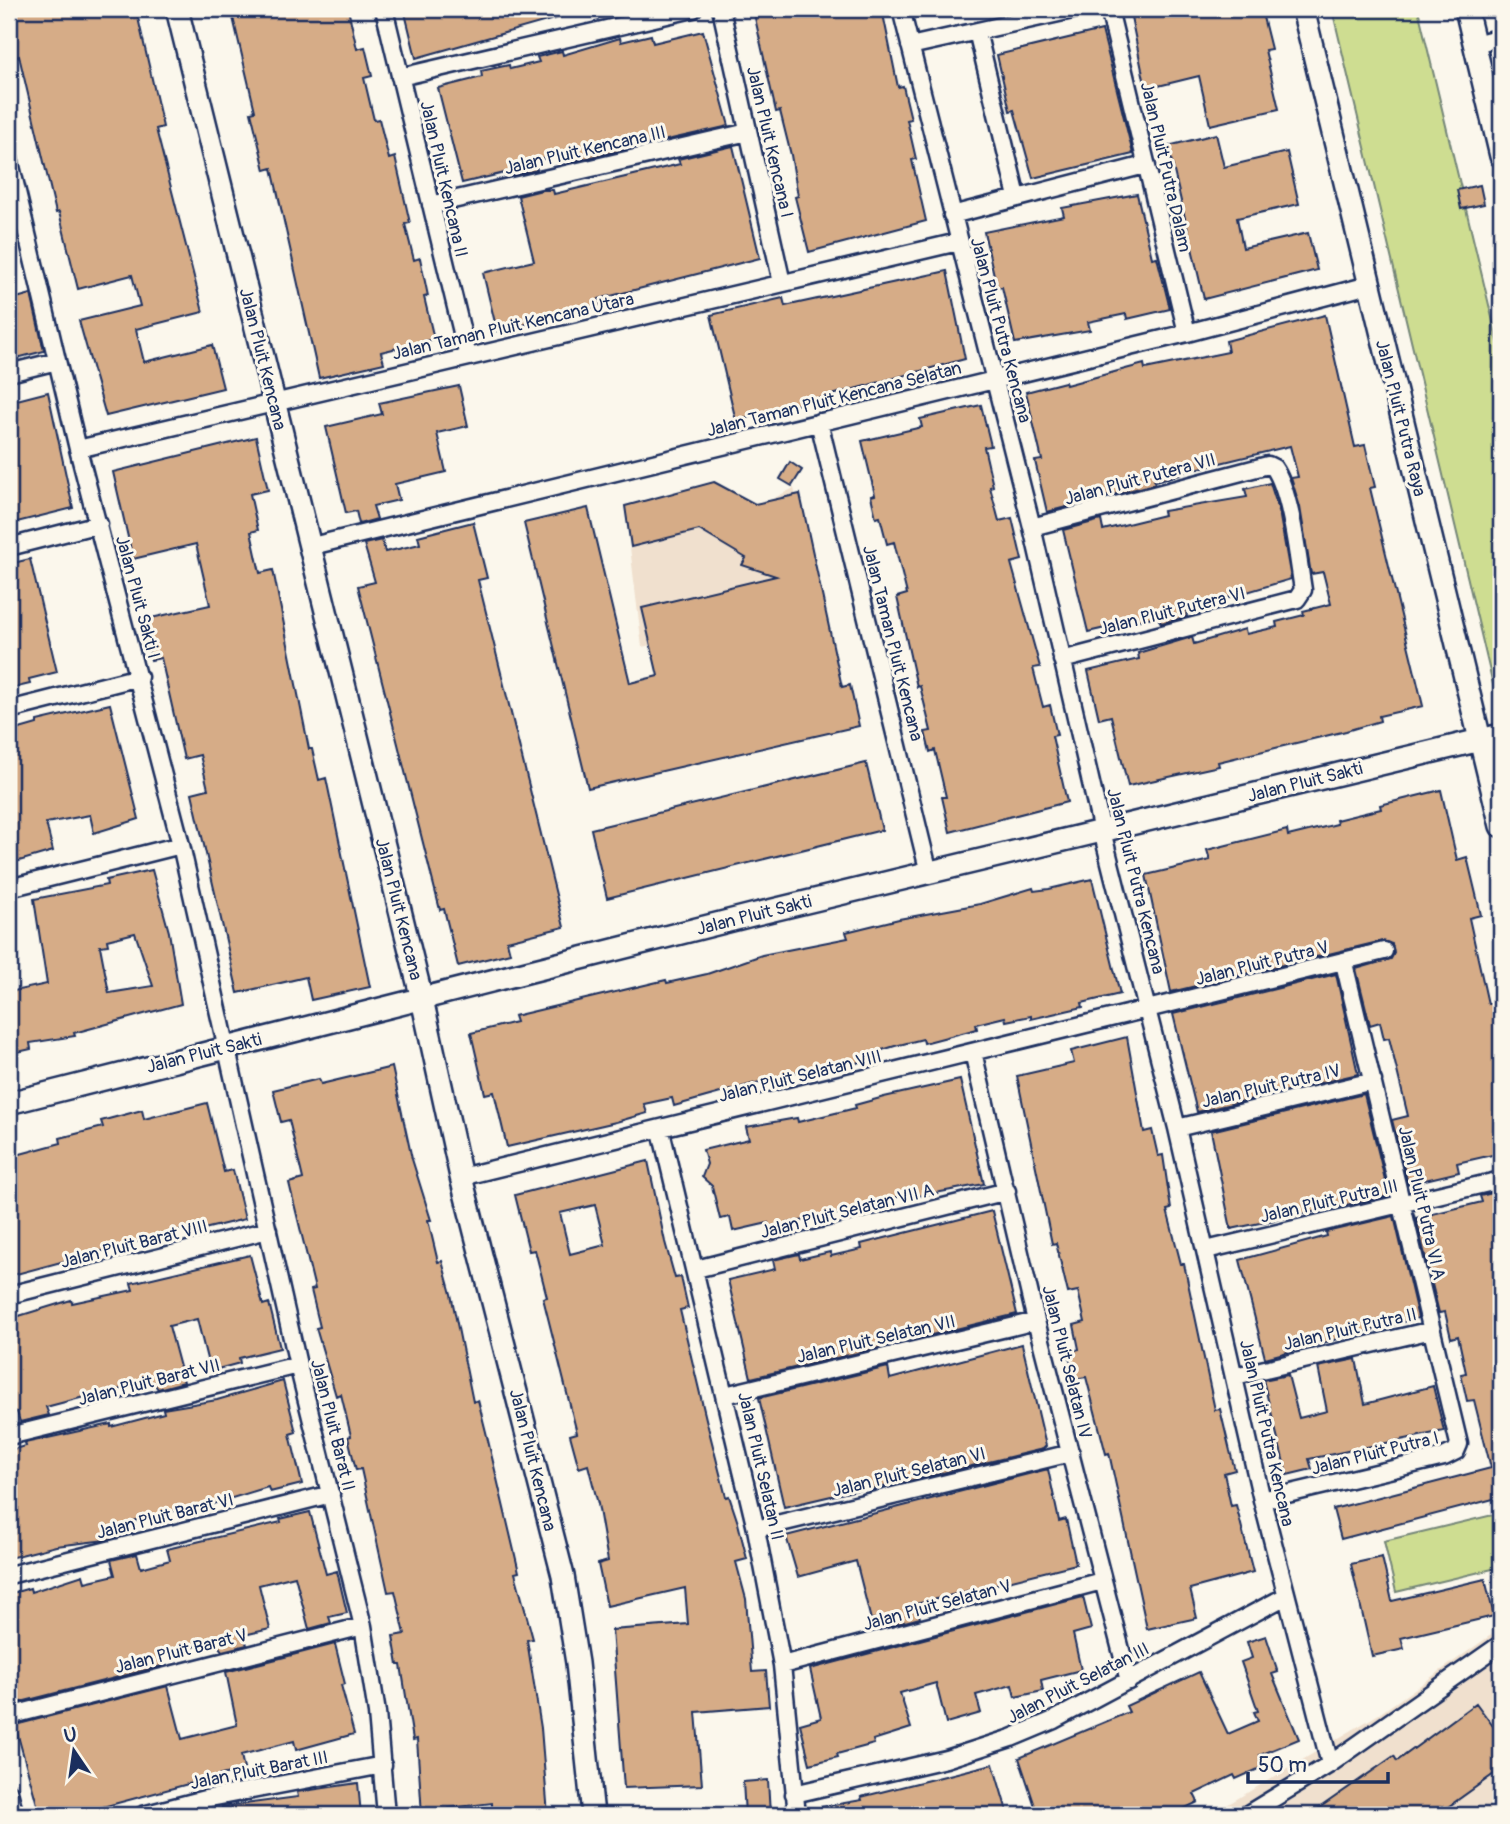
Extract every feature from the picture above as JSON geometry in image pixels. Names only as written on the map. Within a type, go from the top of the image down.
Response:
[{"type":"street","name":"Jalan Pluit Kencana","points":[[177,9],[422,999],[461,1177],[563,1576],[578,1663],[593,1815]]},
{"type":"street","name":"Jalan Pluit Kencana II","points":[[384,9],[468,357]]},
{"type":"street","points":[[400,77],[693,9]]},
{"type":"street","name":"Jalan Pluit Kencana I","points":[[721,9],[782,283]]},
{"type":"street","name":"Jalan Pluit Putra Kencana","points":[[901,9],[1032,527],[1102,831],[1206,1250],[1262,1500],[1330,1764]]},
{"type":"street","points":[[910,46],[1077,9]]},
{"type":"street","name":"Jalan Pluit Putra Dalam","points":[[1109,9],[1187,333]]},
{"type":"street","name":"Jalan Pluit Putra Raya","points":[[1303,9],[1501,826]]},
{"type":"street","points":[[1466,9],[1501,156]]},
{"type":"street","points":[[977,31],[1017,197]]},
{"type":"street","points":[[1475,44],[1501,37]]},
{"type":"street","name":"Jalan Pluit Kencana III","points":[[431,205],[748,132]]},
{"type":"street","name":"Jalan Pluit Sakti I","points":[[9,158],[16,213],[58,361],[78,449],[139,677],[181,845],[225,1047]]},
{"type":"street","points":[[952,215],[1145,165]]},
{"type":"street","name":"Jalan Taman Pluit Kencana Utara","points":[[78,449],[958,242]]},
{"type":"street","name":"Jalan Taman Pluit Kencana Selatan","points":[[308,547],[1187,333],[1368,285]]},
{"type":"street","points":[[9,373],[58,361]]},
{"type":"street","name":"Jalan Taman Pluit Kencana","points":[[819,422],[929,873]]},
{"type":"street","name":"Jalan Pluit Putera VII","points":[[1032,527],[1271,466],[1279,478],[1303,590],[1300,597],[1292,600]]},
{"type":"street","points":[[9,547],[99,524]]},
{"type":"street","name":"Jalan Pluit Putera VI","points":[[1062,660],[1292,600]]},
{"type":"street","points":[[9,710],[139,677]]},
{"type":"street","name":"Jalan Pluit Sakti","points":[[9,1103],[929,873],[1501,735]]},
{"type":"street","points":[[9,888],[181,845]]},
{"type":"street","name":"Jalan Pluit Putra V","points":[[1148,1010],[1384,951]]},
{"type":"street","name":"Jalan Pluit Putra VI A","points":[[1344,963],[1459,1439],[1456,1451]]},
{"type":"street","name":"Jalan Pluit Selatan VIII","points":[[461,1177],[661,1131],[1148,1010]]},
{"type":"street","name":"Jalan Pluit Barat II","points":[[225,1047],[298,1365],[363,1626],[383,1765],[386,1815]]},
{"type":"street","name":"Jalan Pluit Selatan IV","points":[[973,1052],[1036,1321],[1129,1681]]},
{"type":"street","name":"Jalan Pluit Putra IV","points":[[1177,1128],[1373,1081]]},
{"type":"street","name":"Jalan Pluit Selatan II","points":[[661,1131],[756,1529],[782,1665],[797,1815]]},
{"type":"street","name":"Jalan Pluit Putra III","points":[[1206,1250],[1501,1180]]},
{"type":"street","name":"Jalan Pluit Selatan VII A","points":[[696,1269],[1007,1191]]},
{"type":"street","name":"Jalan Pluit Barat VIII","points":[[9,1295],[268,1230]]},
{"type":"street","name":"Jalan Pluit Selatan VII","points":[[725,1395],[1036,1321]]},
{"type":"street","name":"Jalan Pluit Putra II","points":[[1235,1376],[1432,1329]]},
{"type":"street","name":"Jalan Pluit Barat VII","points":[[9,1436],[298,1365]]},
{"type":"street","name":"Jalan Pluit Putra I","points":[[1262,1500],[1444,1457],[1456,1451]]},
{"type":"street","name":"Jalan Pluit Selatan VI","points":[[756,1529],[1071,1453]]},
{"type":"street","name":"Jalan Pluit Barat VI","points":[[9,1575],[331,1494]]},
{"type":"street","name":"Jalan Pluit Selatan V","points":[[782,1665],[1102,1581]]},
{"type":"street","name":"Jalan Pluit Selatan III","points":[[794,1794],[946,1759],[1012,1738],[1129,1681],[1286,1596]]},
{"type":"street","name":"Jalan Pluit Barat V","points":[[9,1716],[363,1626]]},
{"type":"street","points":[[1246,1815],[1330,1764],[1501,1644]]},
{"type":"street","name":"Jalan Pluit Barat III","points":[[144,1815],[206,1807],[383,1765]]},
{"type":"street","points":[[9,1792],[15,1815]]},
{"type":"shaded area","points":[[714,482],[758,506],[794,488],[820,606],[642,647],[625,506]]},
{"type":"shaded area","points":[[1501,1628],[1501,1815],[1210,1815],[1379,1714]]},
{"type":"green space","points":[[1332,9],[1418,9],[1501,355],[1501,718]]},
{"type":"green space","points":[[1501,1513],[1501,1567],[1396,1592],[1384,1541]]},
{"type":"building","points":[[9,9],[136,9],[163,127],[156,129],[203,312],[136,329],[144,362],[212,345],[223,388],[106,416],[79,321],[140,306],[132,275],[78,289],[59,212],[56,213],[19,56],[13,58],[9,39]]},
{"type":"building","points":[[231,9],[348,9],[357,49],[365,47],[372,76],[364,78],[374,120],[379,119],[389,159],[395,157],[410,223],[405,224],[414,260],[420,258],[428,296],[424,297],[434,339],[381,352],[384,363],[319,378],[272,168],[265,170],[251,112],[255,111]]},
{"type":"building","points":[[404,9],[567,9],[568,15],[416,58]]},
{"type":"building","points":[[753,9],[882,9],[898,87],[903,86],[911,119],[907,120],[916,159],[912,160],[926,221],[809,252],[795,197],[798,196],[791,155],[780,111],[776,112]]},
{"type":"building","points":[[1143,9],[1183,9],[1183,12],[1197,9],[1261,9],[1271,49],[1265,50],[1279,109],[1210,125],[1199,76],[1146,89],[1130,12]]},
{"type":"building","points":[[1102,30],[1133,154],[1033,178],[1014,110],[1010,111],[997,55]]},
{"type":"building","points":[[703,31],[729,126],[565,163],[563,154],[535,161],[537,170],[510,176],[509,172],[462,183],[438,88],[482,77],[481,71],[509,65],[510,69],[539,62],[537,57],[562,51],[563,55],[620,38],[621,42],[651,35],[653,43]]},
{"type":"building","points":[[1216,134],[1224,167],[1287,152],[1299,204],[1237,218],[1243,248],[1308,233],[1317,270],[1204,299],[1168,146]]},
{"type":"building","points":[[733,146],[760,258],[599,299],[601,307],[497,331],[483,273],[534,261],[518,196],[542,190],[553,190],[554,194],[680,164],[678,159]]},
{"type":"building","points":[[1480,185],[1484,204],[1461,209],[1457,190]]},
{"type":"building","points":[[1137,194],[1152,258],[1157,257],[1170,309],[1127,319],[1126,314],[1088,322],[1090,330],[1015,343],[1002,287],[997,288],[984,232],[1064,216],[1062,208]]},
{"type":"building","points":[[947,271],[965,359],[736,421],[711,315],[783,298],[785,306]]},
{"type":"building","points":[[31,294],[44,351],[9,360],[9,300]]},
{"type":"building","points":[[1325,315],[1355,447],[1365,445],[1375,487],[1370,488],[1423,706],[1379,716],[1380,721],[1346,731],[1218,762],[1219,766],[1128,786],[1111,716],[1099,719],[1088,671],[1139,659],[1138,653],[1192,637],[1194,644],[1245,629],[1246,634],[1277,627],[1276,622],[1331,604],[1323,572],[1311,574],[1300,507],[1291,478],[1298,477],[1290,446],[1179,473],[1180,475],[1154,481],[1155,484],[1047,512],[1035,461],[1042,460],[1026,392],[1065,382],[1066,385],[1144,364],[1145,369],[1228,352],[1226,341]]},
{"type":"building","points":[[459,386],[468,426],[437,433],[446,472],[395,484],[399,500],[373,506],[377,519],[359,524],[356,511],[346,513],[326,427],[382,414],[379,403]]},
{"type":"building","points":[[48,392],[73,508],[9,524],[9,402]]},
{"type":"building","points":[[981,405],[991,446],[984,447],[993,486],[990,487],[999,521],[1012,518],[1022,560],[1011,563],[1040,667],[1033,668],[1043,707],[1050,705],[1057,735],[1052,736],[1067,802],[950,832],[942,797],[946,797],[935,750],[930,752],[925,732],[931,731],[920,686],[917,687],[897,597],[907,594],[894,542],[887,544],[880,517],[876,518],[871,496],[875,495],[862,441],[922,427],[920,419]]},
{"type":"building","points":[[256,437],[268,490],[250,494],[258,530],[251,532],[260,573],[273,570],[309,749],[312,749],[319,780],[326,778],[370,987],[311,1000],[306,977],[238,993],[192,793],[208,789],[200,755],[184,759],[161,658],[151,660],[142,620],[210,605],[196,544],[133,559],[113,472]]},
{"type":"building","points":[[790,462],[802,470],[792,486],[780,479]]},
{"type":"building","points":[[714,482],[755,504],[800,494],[842,687],[850,685],[859,726],[588,788],[524,523],[588,508],[630,683],[658,676],[642,608],[776,576],[742,565],[746,558],[699,530],[631,547],[625,506]]},
{"type":"building","points":[[1270,483],[1279,511],[1291,579],[1186,610],[1187,617],[1161,623],[1157,616],[1088,632],[1063,530],[1101,520],[1103,530],[1164,515],[1163,511],[1247,497],[1245,489]]},
{"type":"building","points":[[473,522],[487,578],[478,580],[564,927],[507,941],[510,953],[458,966],[444,909],[440,910],[358,586],[375,582],[364,544],[382,540],[385,552],[420,544],[418,536]]},
{"type":"building","points":[[30,559],[57,672],[29,679],[30,684],[9,689],[9,564]]},
{"type":"building","points":[[110,704],[139,819],[94,833],[90,815],[46,823],[53,851],[9,864],[9,732],[37,724],[37,721]]},
{"type":"building","points":[[866,763],[882,830],[607,898],[591,829]]},
{"type":"building","points":[[1441,790],[1457,860],[1467,857],[1481,915],[1469,918],[1488,1004],[1499,1001],[1501,1011],[1501,1153],[1457,1163],[1459,1172],[1408,1184],[1392,1120],[1408,1116],[1389,1038],[1384,1039],[1380,1022],[1370,1025],[1356,969],[1391,959],[1394,953],[1392,944],[1382,941],[1171,992],[1146,875],[1210,860],[1207,850],[1287,830],[1288,836],[1337,824],[1336,820],[1381,809],[1380,805]]},
{"type":"building","points":[[152,870],[169,932],[181,1004],[74,1033],[75,1036],[30,1043],[31,1049],[9,1054],[9,992],[47,984],[34,899],[107,885],[106,880]],"holes":[[[135,933],[153,986],[109,993],[100,946],[108,945],[107,940]]]},
{"type":"building","points":[[1092,879],[1120,994],[1082,1003],[1083,1007],[1031,1019],[1031,1016],[1006,1021],[1005,1017],[976,1024],[977,1029],[924,1043],[923,1039],[866,1055],[868,1060],[811,1074],[810,1068],[674,1106],[672,1098],[644,1104],[647,1113],[507,1147],[494,1092],[485,1094],[471,1033],[516,1022],[514,1016],[666,980],[667,983],[707,974],[762,955],[848,938],[846,932],[899,919],[980,904],[1033,888],[1034,891],[1049,889]]},
{"type":"building","points":[[1336,974],[1358,1074],[1197,1112],[1173,1014]]},
{"type":"building","points":[[1127,1037],[1144,1132],[1152,1130],[1158,1156],[1163,1155],[1171,1209],[1167,1210],[1181,1264],[1184,1264],[1215,1410],[1220,1409],[1235,1470],[1224,1473],[1231,1506],[1236,1505],[1253,1572],[1190,1589],[1197,1618],[1147,1629],[1109,1453],[1106,1454],[1086,1377],[1075,1379],[1068,1352],[1079,1349],[1074,1325],[1085,1322],[1078,1291],[1068,1293],[1056,1243],[1052,1244],[1017,1076],[1074,1063],[1071,1051]]},
{"type":"building","points":[[392,1067],[412,1159],[431,1220],[428,1220],[438,1262],[442,1261],[451,1294],[473,1402],[478,1400],[486,1432],[519,1572],[515,1573],[533,1639],[527,1640],[541,1728],[548,1815],[492,1815],[492,1803],[449,1808],[450,1815],[422,1815],[417,1739],[413,1740],[401,1665],[398,1665],[393,1636],[405,1634],[395,1591],[388,1592],[361,1469],[356,1470],[348,1437],[351,1436],[341,1394],[336,1396],[316,1328],[320,1327],[311,1290],[315,1289],[289,1183],[303,1179],[289,1120],[281,1122],[273,1090],[319,1079],[321,1084]]},
{"type":"building","points":[[960,1080],[984,1184],[908,1198],[907,1194],[852,1211],[769,1227],[768,1223],[733,1231],[730,1217],[720,1219],[712,1186],[702,1177],[707,1164],[703,1150],[749,1139],[746,1127],[797,1118],[798,1122],[856,1108],[855,1105],[884,1097]]},
{"type":"building","points":[[1364,1094],[1389,1196],[1231,1229],[1211,1131]]},
{"type":"building","points":[[207,1103],[224,1172],[233,1170],[245,1219],[204,1229],[203,1224],[9,1276],[9,1157],[61,1143],[60,1138],[103,1127],[101,1121],[142,1110],[144,1119]]},
{"type":"building","points":[[648,1161],[665,1242],[675,1278],[681,1277],[688,1308],[680,1310],[706,1419],[726,1497],[729,1496],[747,1559],[736,1562],[746,1599],[752,1672],[766,1671],[769,1706],[696,1712],[702,1785],[624,1788],[612,1630],[688,1624],[685,1588],[607,1606],[598,1564],[608,1561],[598,1504],[588,1465],[579,1468],[570,1435],[577,1433],[543,1298],[547,1297],[535,1250],[529,1251],[515,1195]],"holes":[[[595,1205],[605,1245],[570,1254],[560,1213]]]},
{"type":"building","points":[[1501,1191],[1501,1497],[1341,1539],[1333,1509],[1491,1468],[1474,1400],[1467,1401],[1461,1374],[1466,1373],[1458,1336],[1451,1338],[1445,1312],[1439,1313],[1416,1218],[1482,1202],[1480,1196]]},
{"type":"building","points":[[992,1211],[1017,1314],[911,1340],[910,1336],[882,1342],[883,1347],[751,1378],[728,1280],[775,1269],[773,1260],[799,1254],[800,1259],[830,1252],[831,1256],[862,1249],[861,1244]]},
{"type":"building","points":[[1394,1216],[1418,1318],[1265,1358],[1240,1260],[1327,1236],[1326,1232]]},
{"type":"building","points":[[250,1255],[263,1305],[269,1303],[280,1348],[239,1358],[240,1363],[210,1371],[197,1319],[169,1326],[184,1382],[158,1389],[153,1382],[84,1397],[46,1407],[49,1415],[20,1422],[17,1412],[9,1414],[9,1319],[71,1300],[72,1303],[133,1290],[131,1283]]},
{"type":"building","points":[[1022,1344],[1046,1446],[1043,1449],[871,1490],[870,1487],[784,1507],[759,1398],[888,1367],[890,1379]]},
{"type":"building","points":[[1356,1359],[1365,1404],[1433,1386],[1444,1431],[1309,1459],[1312,1469],[1287,1475],[1263,1380],[1288,1375],[1299,1418],[1327,1411],[1318,1367]]},
{"type":"building","points":[[283,1381],[296,1432],[290,1434],[302,1484],[270,1492],[268,1487],[183,1513],[182,1509],[133,1521],[135,1529],[132,1533],[106,1540],[56,1546],[9,1558],[9,1450],[26,1446],[25,1443],[111,1424],[111,1427],[164,1413],[163,1409],[217,1400]]},
{"type":"building","points":[[1048,1469],[1059,1521],[1066,1519],[1076,1564],[916,1604],[920,1618],[882,1628],[879,1618],[871,1620],[856,1561],[798,1577],[786,1536]]},
{"type":"building","points":[[310,1512],[326,1574],[337,1571],[347,1613],[329,1617],[331,1623],[309,1629],[295,1576],[259,1585],[270,1629],[244,1635],[247,1645],[222,1651],[215,1641],[163,1655],[162,1666],[13,1704],[9,1686],[9,1594],[30,1588],[31,1592],[83,1575],[85,1582],[115,1575],[111,1560],[137,1554],[141,1568],[170,1560],[167,1549],[281,1522],[280,1519]]},
{"type":"building","points":[[1382,1557],[1392,1601],[1485,1579],[1494,1616],[1401,1638],[1404,1649],[1372,1656],[1351,1564]]},
{"type":"building","points":[[1083,1597],[1091,1629],[1073,1634],[1081,1670],[1041,1680],[1043,1691],[1015,1697],[1012,1685],[976,1695],[981,1713],[946,1723],[936,1683],[900,1693],[911,1728],[873,1740],[874,1744],[837,1754],[838,1757],[810,1764],[800,1724],[821,1718],[810,1669]]},
{"type":"building","points":[[1266,1636],[1278,1672],[1272,1674],[1299,1739],[1260,1755],[1265,1766],[1236,1779],[1234,1775],[1194,1794],[1198,1802],[1171,1815],[1038,1815],[1019,1758],[1129,1712],[1126,1706],[1199,1672],[1228,1734],[1258,1721],[1254,1712],[1258,1711],[1241,1662],[1252,1658],[1247,1642]]},
{"type":"building","points":[[335,1644],[345,1684],[341,1685],[354,1734],[296,1750],[294,1741],[241,1755],[244,1769],[73,1815],[40,1815],[15,1725],[168,1686],[182,1739],[237,1725],[226,1672]]},
{"type":"building","points":[[1476,1703],[1501,1737],[1501,1769],[1445,1809],[1443,1806],[1429,1815],[1309,1815],[1394,1756],[1397,1761]]},
{"type":"building","points":[[993,1764],[1007,1811],[994,1815],[822,1815],[821,1807],[862,1800],[861,1797]]},
{"type":"building","points":[[768,1780],[770,1815],[745,1815],[743,1782]]},
{"type":"building","points":[[358,1783],[361,1815],[222,1815],[222,1807],[298,1797],[297,1792]]}]
